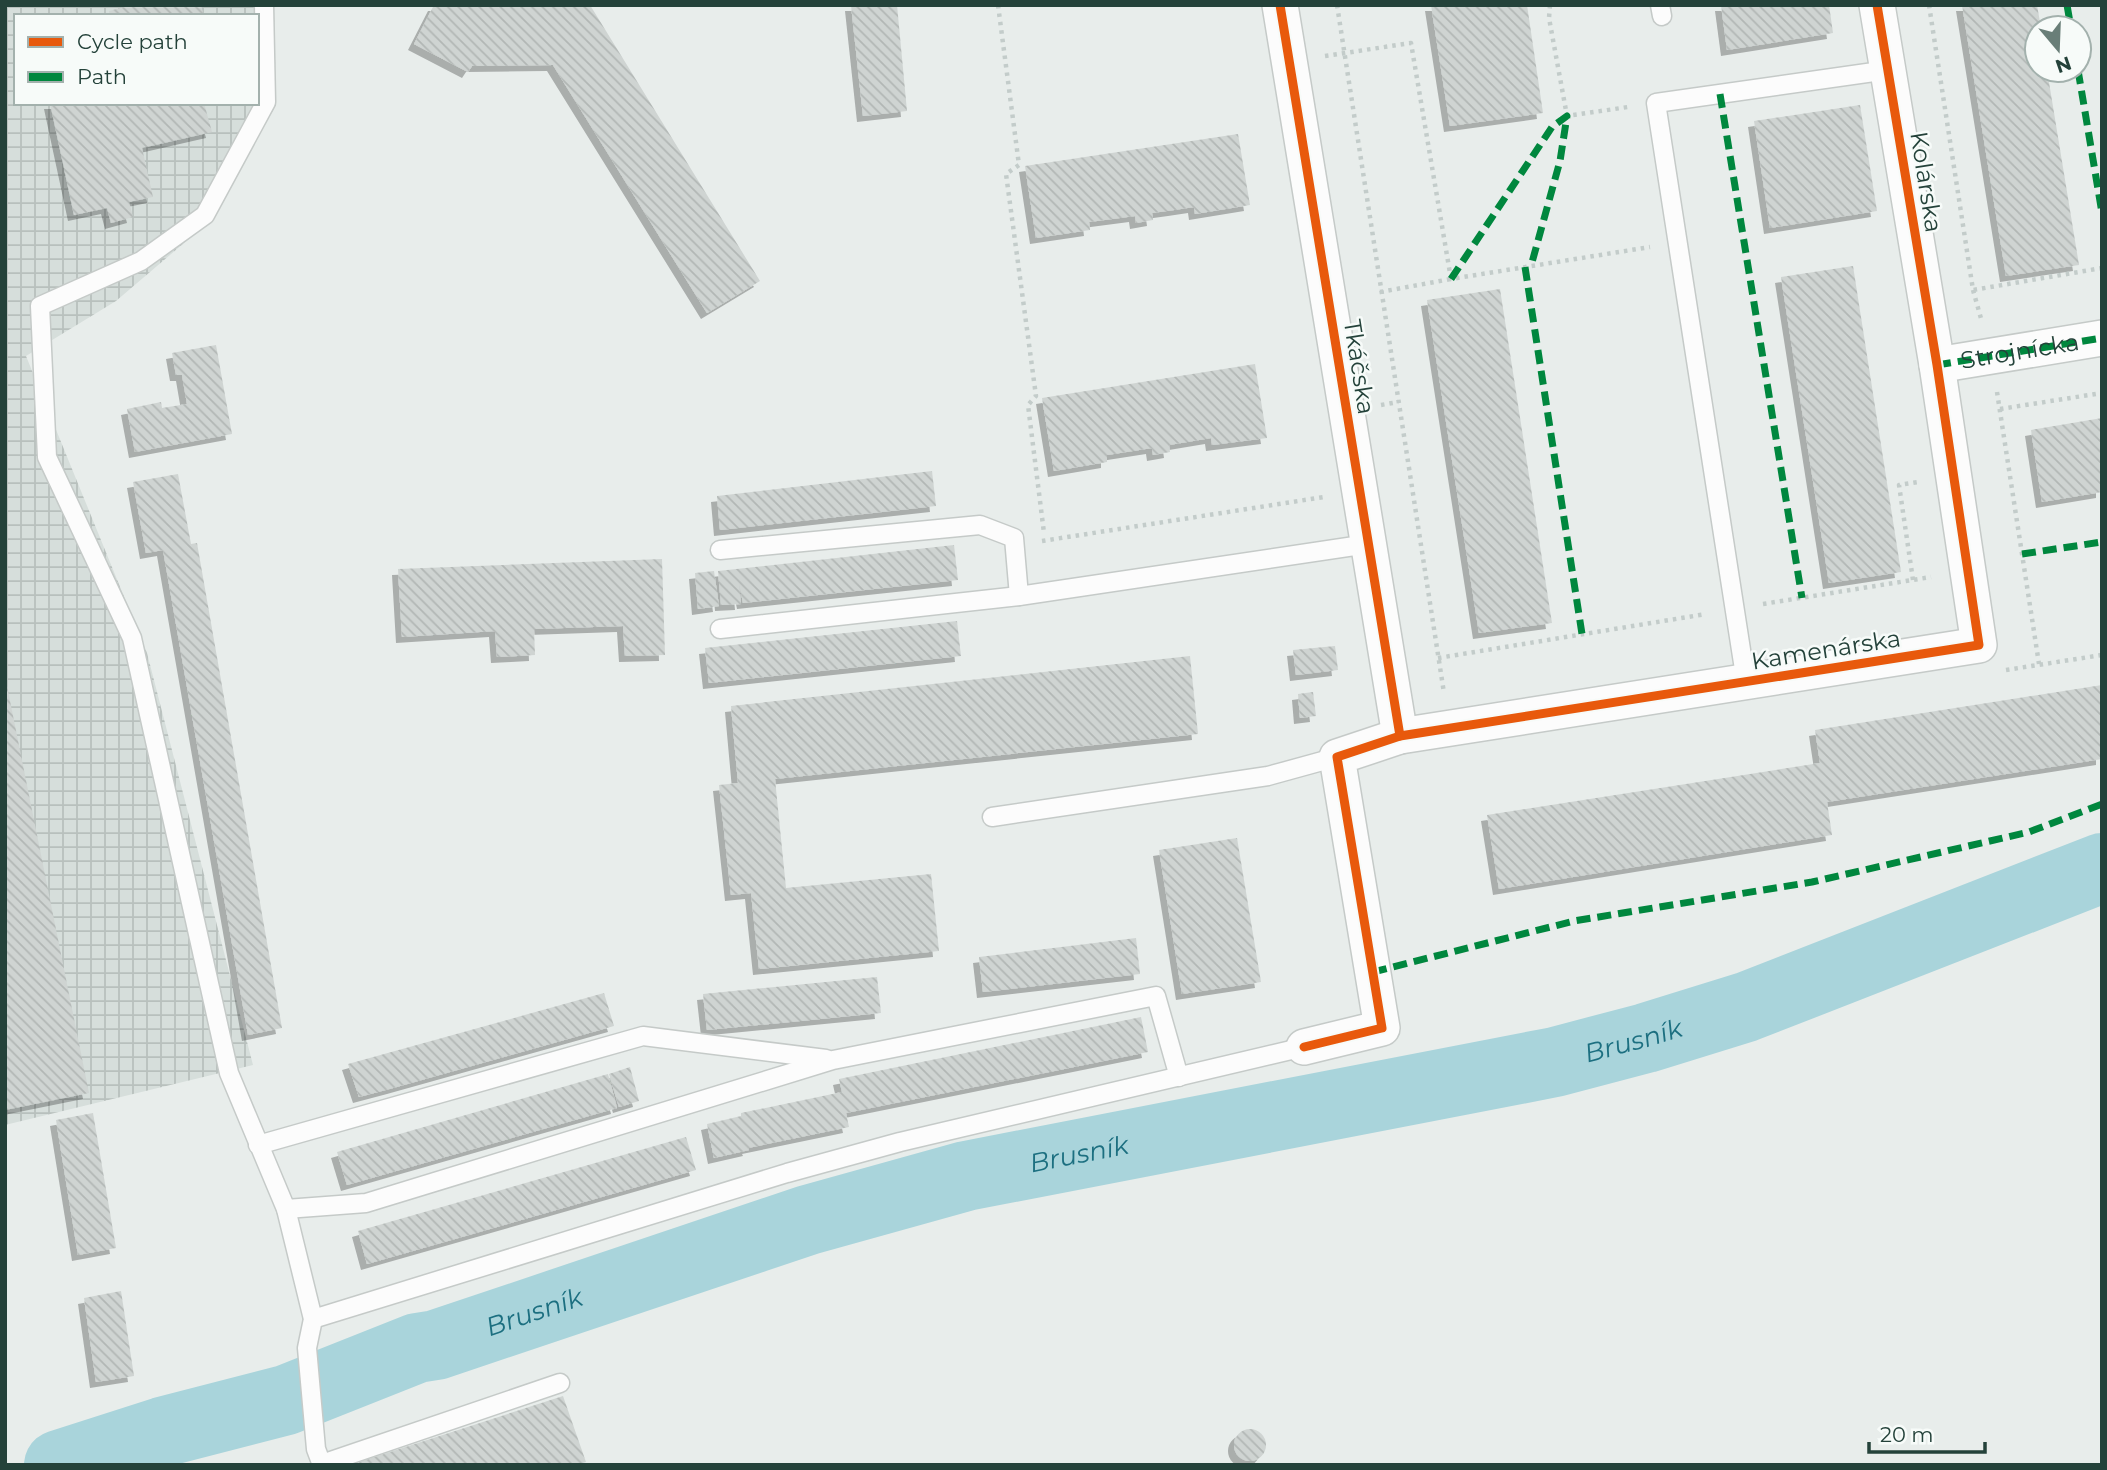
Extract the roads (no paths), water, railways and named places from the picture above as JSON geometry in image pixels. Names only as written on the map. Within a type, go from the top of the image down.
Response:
[{"type":"street","name":"Tkáčska","points":[[1280,5],[1400,736]]},
{"type":"street","name":"Kolárska","points":[[1877,5],[1937,365]]},
{"type":"street","name":"Strojnícka","points":[[1937,365],[2102,338]]},
{"type":"street","name":"Kamenárska","points":[[1337,757],[1400,736],[1979,645],[1937,365]]},
{"type":"street","points":[[1304,1047],[1382,1028],[1337,757]]},
{"type":"lane","points":[[264,5],[266,102],[205,215],[141,261],[40,306],[47,457],[132,638],[229,1073],[286,1209],[313,1319],[307,1348],[320,1459],[560,1383]]},
{"type":"lane","points":[[1746,682],[1656,103],[1888,71]]},
{"type":"lane","points":[[720,550],[980,525],[1014,538],[1020,596]]},
{"type":"lane","points":[[720,629],[1020,596],[1368,544]]},
{"type":"lane","points":[[992,817],[1268,776],[1337,757]]},
{"type":"lane","points":[[286,1209],[366,1203],[833,1060],[1156,996],[1179,1077]]},
{"type":"lane","points":[[258,1145],[643,1036],[833,1060]]},
{"type":"lane","points":[[313,1319],[787,1173],[900,1142],[1304,1047]]},
{"type":"waterway","name":"Brusník","points":[[59,1465],[162,1432],[286,1400],[417,1348],[436,1345],[808,1220],[966,1176],[1555,1062],[1646,1038],[1746,1007],[2102,868]]}]
